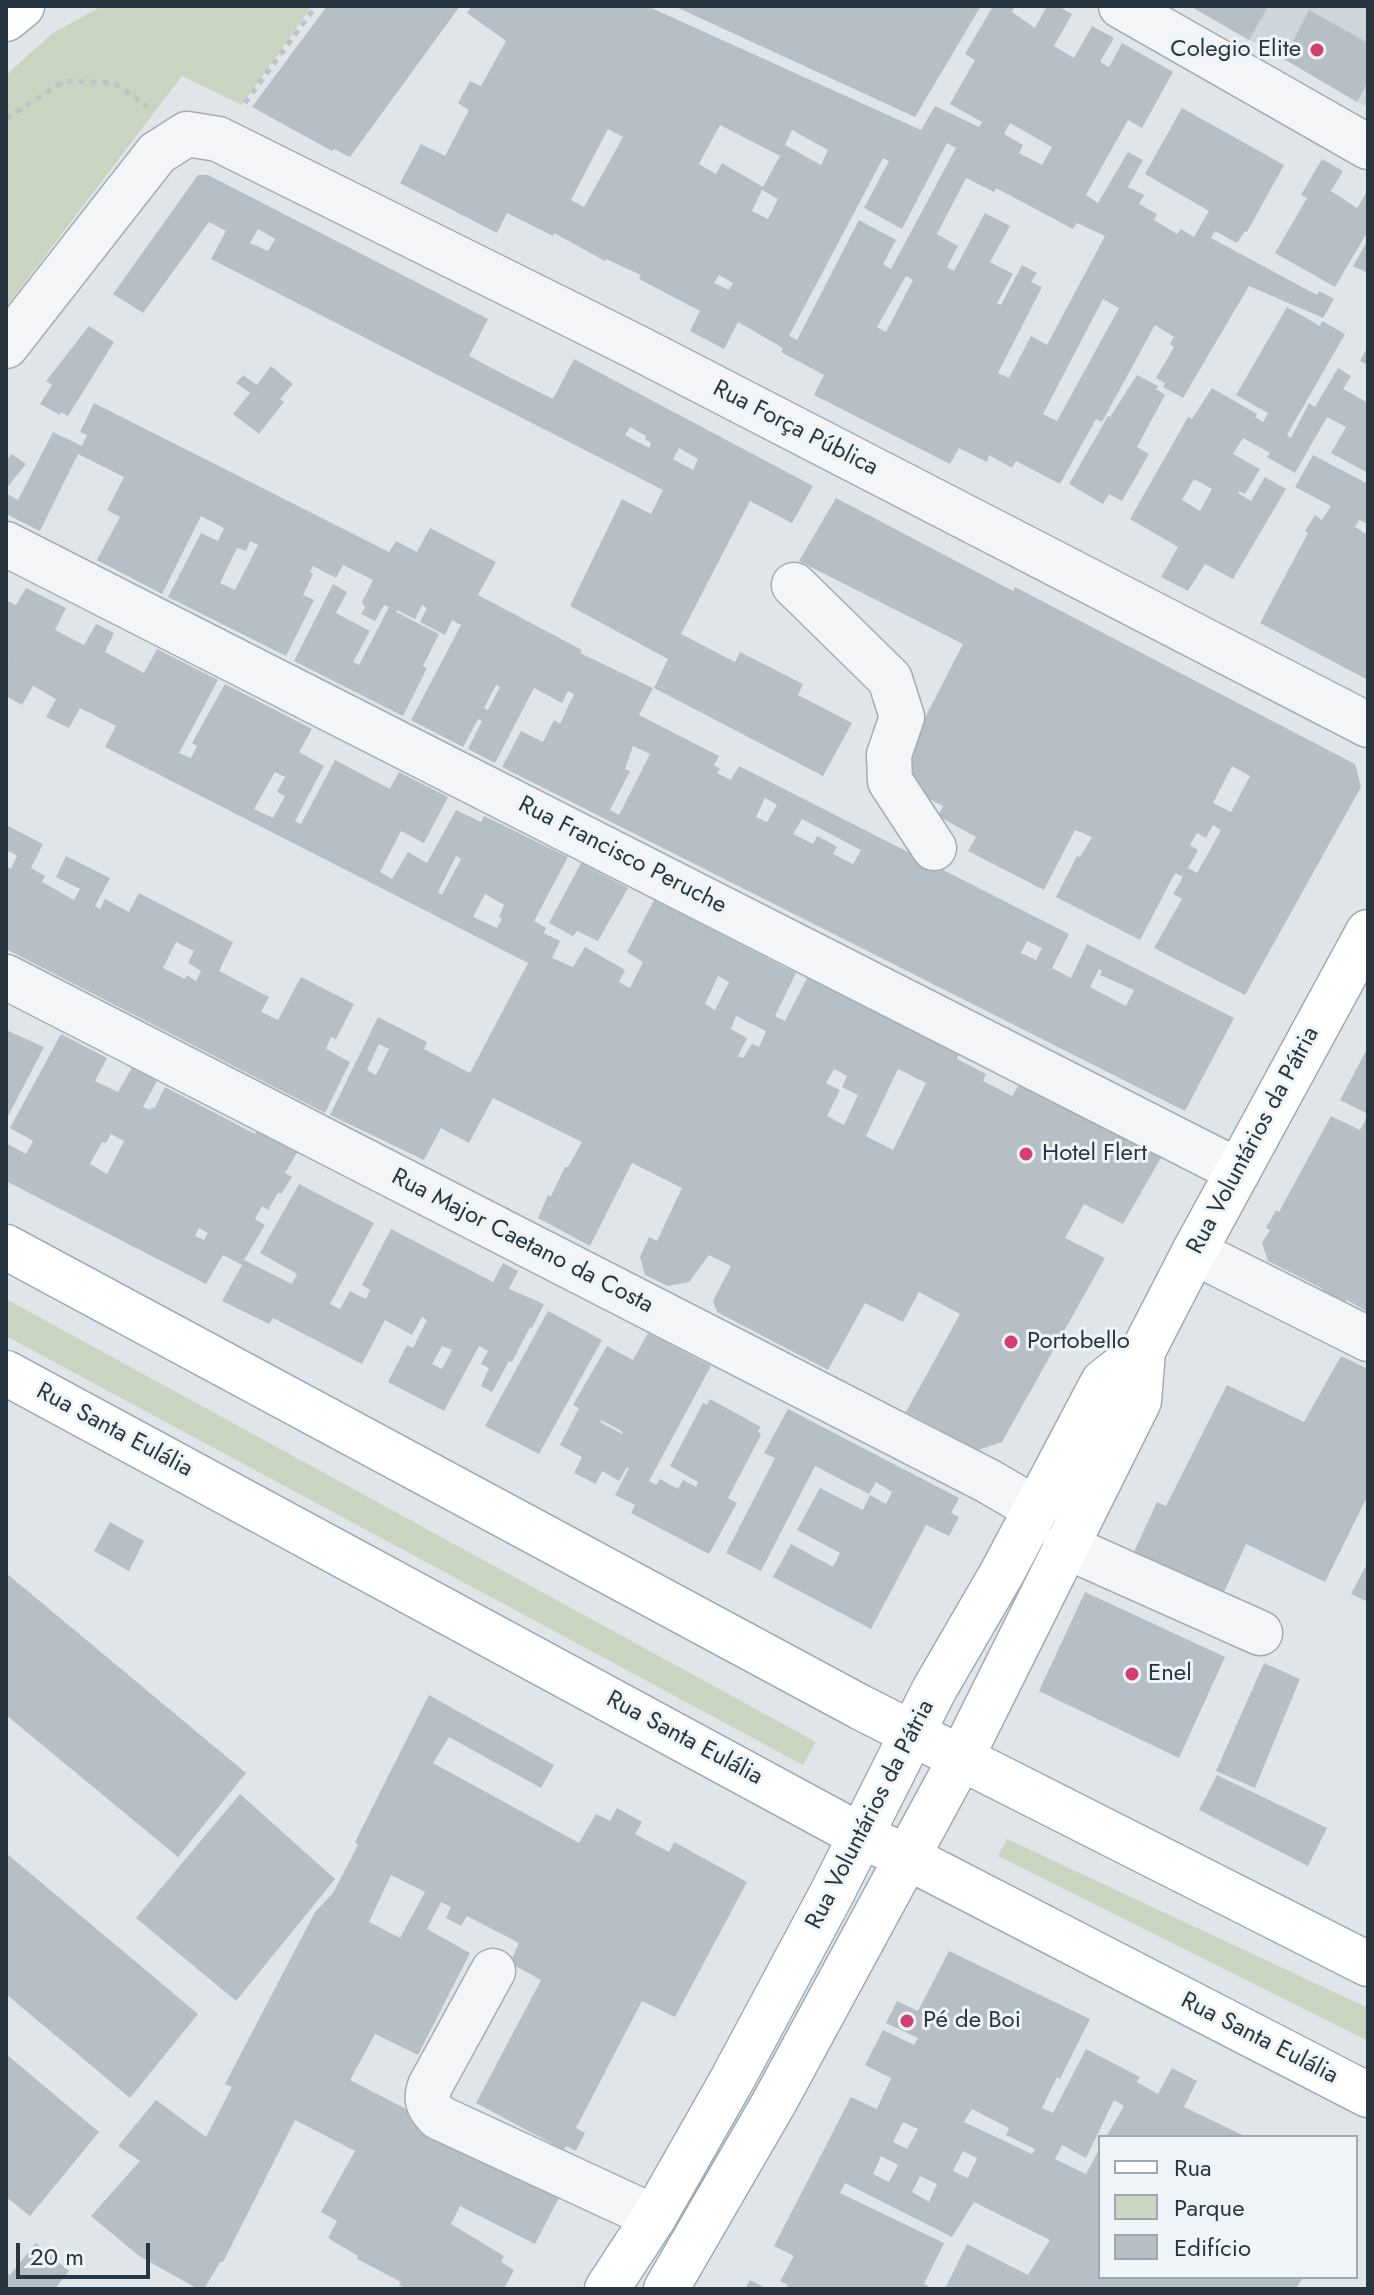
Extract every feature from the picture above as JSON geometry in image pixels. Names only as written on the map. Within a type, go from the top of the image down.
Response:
[{"type":"main road","points":[[6,19],[22,6]]},
{"type":"main road","name":"Rua Voluntários da Pátria","points":[[666,2289],[775,2101],[876,1916],[905,1856],[962,1756],[1139,1401],[1143,1351],[1368,932]]},
{"type":"main road","points":[[6,1247],[913,1733],[1368,1964]]},
{"type":"main road","name":"Rua Voluntários da Pátria","points":[[616,2286],[733,2078],[934,1690],[1103,1382],[1143,1351]]},
{"type":"main road","name":"Rua Santa Eulália","points":[[6,1373],[861,1836],[1368,2095]]},
{"type":"main road","points":[[733,2078],[775,2101]]},
{"type":"street","points":[[1121,6],[1368,147]]},
{"type":"street","points":[[6,346],[157,153],[203,136]]},
{"type":"street","name":"Rua Força Pública","points":[[203,136],[650,355],[1368,725]]},
{"type":"street","name":"Rua Francisco Peruche","points":[[6,544],[1238,1171]]},
{"type":"street","points":[[794,585],[890,679],[902,717],[889,755],[890,781],[934,848]]},
{"type":"street","name":"Rua Major Caetano da Costa","points":[[6,977],[988,1481],[1036,1509]]},
{"type":"street","points":[[1194,1252],[1368,1339]]},
{"type":"street","points":[[1065,1546],[1260,1633]]},
{"type":"street","points":[[493,1971],[430,2086],[426,2096],[429,2107],[438,2117],[654,2217]]},
{"type":"path","points":[[6,119],[64,81],[114,83],[203,136],[316,6]]},
{"type":"shaded area","name":"Colegio Elite","points":[[1190,6],[1368,6],[1368,108],[1284,59]]},
{"type":"green space","points":[[102,6],[312,6],[242,105],[182,76],[6,307],[6,75],[53,33]]},
{"type":"green space","points":[[6,1299],[816,1742],[803,1765],[6,1336]]},
{"type":"green space","points":[[1007,1839],[1368,2008],[1368,2041],[998,1856]]},
{"type":"building","points":[[327,6],[460,6],[350,157],[334,149],[332,151],[252,107]]},
{"type":"building","points":[[472,6],[647,6],[921,130],[935,106],[979,127],[982,122],[950,104],[975,60],[965,54],[993,6],[1015,6],[1012,12],[1035,28],[1047,6],[1058,6],[1072,14],[1054,46],[1074,58],[1092,26],[1114,38],[1100,62],[1109,67],[1122,43],[1173,72],[1142,128],[1128,120],[1086,195],[1098,203],[1128,152],[1143,160],[1128,187],[1144,195],[1139,204],[1157,214],[1154,220],[1177,234],[1181,229],[1194,237],[1209,211],[1145,174],[1182,108],[1284,165],[1247,232],[1237,243],[1215,231],[1211,238],[1317,295],[1319,291],[1334,299],[1323,318],[1249,286],[1183,398],[1163,387],[1165,383],[1156,378],[1174,347],[1170,344],[1174,337],[1155,325],[1102,422],[1096,419],[1060,484],[1016,461],[1012,468],[989,455],[987,462],[959,448],[950,464],[814,395],[824,375],[781,352],[783,348],[738,322],[724,349],[690,331],[700,311],[639,279],[641,275],[605,261],[554,233],[553,236],[507,213],[497,233],[400,183],[421,144],[445,156],[469,110],[458,103],[470,81],[481,86],[506,41],[467,13]],"holes":[[[1010,123],[1052,147],[1042,165],[1019,153],[1023,145],[1004,134]],[[720,125],[780,156],[763,187],[722,163],[716,174],[699,164]],[[608,129],[623,137],[584,207],[571,200]],[[792,130],[828,150],[821,165],[785,145]],[[947,143],[956,148],[891,269],[883,264],[896,240],[859,220],[797,340],[789,336],[883,158],[889,161],[864,208],[902,229]],[[966,178],[994,192],[996,188],[1073,229],[1077,223],[1105,236],[1047,345],[1031,336],[1009,378],[998,373],[1042,287],[1031,282],[1037,273],[1022,265],[1001,305],[997,303],[1013,274],[990,262],[1010,226],[985,213],[954,271],[947,267],[958,246],[937,234]],[[762,190],[778,199],[768,219],[752,211]],[[719,275],[733,283],[729,290],[714,283]],[[906,276],[913,280],[886,332],[877,327]],[[1103,299],[1119,308],[1057,421],[1043,414]]]},
{"type":"building","points":[[674,6],[981,6],[915,117]]},
{"type":"building","points":[[1190,6],[1263,6],[1267,8],[1249,40]]},
{"type":"building","points":[[1309,10],[1368,43],[1368,82],[1357,102],[1284,59]]},
{"type":"building","points":[[1322,159],[1343,171],[1331,191],[1357,208],[1368,190],[1368,231],[1335,287],[1275,253],[1307,198],[1301,195]]},
{"type":"building","points":[[198,175],[208,175],[488,319],[469,356],[509,377],[553,399],[574,359],[813,486],[792,523],[750,501],[681,634],[735,662],[740,652],[803,684],[798,695],[852,723],[823,776],[654,688],[668,659],[570,606],[622,499],[651,514],[663,490],[211,259],[226,231],[209,222],[143,313],[113,294]],"holes":[[[258,229],[275,239],[268,251],[250,243]],[[630,427],[646,436],[645,439],[651,443],[649,448],[625,435]],[[679,448],[698,459],[693,470],[673,459]]]},
{"type":"building","points":[[1368,240],[1368,273],[1353,266]]},
{"type":"building","points":[[1287,307],[1320,326],[1322,321],[1345,334],[1287,435],[1291,438],[1309,403],[1315,407],[1338,368],[1351,376],[1343,389],[1368,403],[1368,473],[1331,453],[1346,427],[1327,417],[1295,473],[1267,457],[1270,453],[1243,438],[1233,454],[1260,469],[1245,494],[1238,493],[1251,501],[1265,477],[1286,489],[1233,579],[1205,564],[1188,591],[1161,577],[1178,547],[1130,519],[1188,417],[1192,419],[1212,388],[1257,414],[1255,417],[1263,422],[1268,413],[1236,395]],"holes":[[[1194,479],[1212,489],[1200,511],[1182,500]]]},
{"type":"building","points":[[89,326],[114,342],[68,416],[61,412],[60,415],[40,404],[52,385],[46,381]]},
{"type":"building","points":[[1368,346],[1368,365],[1360,361]]},
{"type":"building","points":[[271,366],[293,384],[280,399],[284,402],[259,434],[233,414],[250,393],[236,383],[243,375],[257,385]]},
{"type":"building","points":[[1137,375],[1158,386],[1156,389],[1165,395],[1137,447],[1149,454],[1122,501],[1109,494],[1103,504],[1069,484],[1108,416]]},
{"type":"building","points":[[94,403],[389,552],[396,541],[417,552],[430,528],[496,562],[478,595],[582,650],[580,653],[653,688],[639,715],[719,756],[714,765],[720,769],[717,773],[731,780],[739,766],[1069,934],[1052,968],[1071,978],[1087,944],[1234,1018],[1185,1111],[502,767],[521,731],[543,742],[554,720],[560,724],[574,694],[568,691],[562,703],[534,688],[495,763],[468,749],[482,721],[478,719],[463,747],[411,720],[461,625],[452,620],[445,635],[420,622],[427,608],[422,605],[415,619],[397,610],[439,634],[423,666],[427,668],[403,716],[294,661],[333,584],[347,592],[336,613],[370,631],[353,662],[359,665],[389,607],[384,605],[375,621],[361,614],[365,608],[362,602],[373,580],[343,565],[336,578],[313,566],[310,572],[313,574],[303,595],[314,600],[286,656],[168,597],[201,533],[218,541],[224,528],[201,516],[162,594],[97,560],[120,517],[107,510],[124,477],[78,454],[40,531],[6,514],[6,493],[18,500],[53,432],[82,446],[87,435],[80,432]],"holes":[[[250,541],[258,545],[235,590],[220,583],[237,548],[246,551]],[[496,685],[500,687],[488,710],[484,708]],[[633,746],[650,754],[619,815],[610,810],[630,771],[625,769]],[[765,798],[777,805],[767,822],[756,817]],[[802,819],[861,850],[853,864],[833,854],[837,847],[827,841],[817,836],[813,844],[793,834]],[[1027,941],[1042,948],[1036,960],[1021,953]],[[1099,969],[1102,971],[1100,975],[1134,990],[1126,1006],[1090,987]]]},
{"type":"building","points":[[12,454],[26,464],[6,489],[6,456],[9,458]]},
{"type":"building","points":[[1313,455],[1368,484],[1368,524],[1359,520],[1355,527],[1368,535],[1368,680],[1260,623],[1308,533],[1305,531],[1315,515],[1322,520],[1331,506],[1295,487]]},
{"type":"building","points":[[836,498],[1013,591],[1015,587],[1355,764],[1361,787],[1245,995],[1154,948],[1182,899],[1173,894],[1183,877],[1175,873],[1140,940],[1056,897],[1077,856],[1080,857],[1092,837],[1075,830],[1044,890],[968,851],[976,837],[938,816],[943,806],[893,780],[963,644],[799,561]],"holes":[[[1232,766],[1250,776],[1231,812],[1213,803]],[[1213,825],[1221,830],[1197,873],[1188,868],[1198,850],[1190,845],[1197,833],[1206,838]]]},
{"type":"building","points":[[26,588],[66,608],[55,630],[84,645],[96,624],[114,633],[105,652],[144,673],[157,649],[218,680],[179,753],[191,758],[197,746],[192,743],[225,684],[312,729],[299,752],[324,766],[295,821],[301,824],[335,760],[390,789],[399,772],[448,797],[424,843],[401,831],[380,872],[392,879],[408,852],[427,863],[456,810],[481,822],[484,816],[568,857],[534,921],[546,928],[544,933],[560,941],[552,958],[573,967],[585,947],[625,970],[619,982],[630,988],[643,962],[627,952],[654,900],[796,973],[775,1016],[785,1021],[807,978],[959,1054],[957,1059],[986,1074],[983,1081],[1012,1096],[1019,1085],[1162,1156],[1123,1224],[1084,1204],[1065,1238],[1105,1258],[1002,1442],[978,1450],[906,1412],[960,1314],[919,1292],[903,1322],[865,1303],[828,1370],[717,1312],[713,1301],[731,1266],[709,1255],[689,1282],[668,1286],[645,1275],[640,1257],[649,1237],[657,1241],[682,1188],[632,1163],[590,1246],[538,1218],[548,1195],[551,1196],[582,1142],[493,1098],[469,1143],[441,1128],[424,1160],[330,1115],[378,1017],[427,1042],[424,1049],[470,1073],[528,963],[105,747],[116,726],[80,708],[69,728],[46,717],[56,699],[33,686],[22,705],[6,696],[6,668],[9,663],[6,662],[6,600],[16,605]],"holes":[[[275,772],[285,777],[277,792],[285,796],[273,818],[254,809]],[[456,856],[461,859],[442,895],[438,892]],[[485,894],[504,905],[497,928],[473,917]],[[718,976],[729,982],[715,1010],[705,1004]],[[736,1016],[766,1031],[759,1047],[752,1044],[743,1058],[738,1056],[747,1038],[731,1029]],[[379,1044],[389,1049],[376,1075],[367,1070]],[[834,1069],[847,1076],[842,1087],[858,1095],[844,1125],[827,1116],[840,1090],[826,1083]],[[898,1069],[926,1083],[893,1150],[866,1136]]]},
{"type":"building","points":[[6,825],[43,844],[31,868],[45,876],[42,882],[74,900],[80,889],[56,877],[66,856],[110,878],[95,906],[100,909],[105,899],[129,912],[139,893],[233,942],[219,971],[269,997],[261,1012],[278,1020],[301,977],[354,1004],[336,1039],[331,1037],[326,1049],[350,1062],[325,1113],[6,949],[6,866],[11,869],[17,856],[9,851],[6,858]],"holes":[[[176,942],[194,951],[188,963],[201,971],[196,981],[163,968]]]},
{"type":"building","points":[[581,863],[628,888],[598,941],[577,931],[573,936],[549,923]]},
{"type":"building","points":[[6,1030],[44,1047],[6,1120]]},
{"type":"building","points":[[61,1034],[107,1058],[95,1081],[118,1092],[133,1066],[158,1079],[143,1107],[154,1109],[165,1087],[255,1134],[258,1129],[298,1151],[285,1173],[292,1177],[268,1210],[262,1206],[255,1219],[265,1225],[244,1260],[292,1284],[297,1274],[260,1253],[299,1184],[374,1223],[330,1304],[340,1309],[350,1291],[366,1299],[370,1290],[362,1285],[391,1229],[493,1282],[503,1263],[518,1271],[509,1289],[544,1304],[492,1392],[481,1386],[489,1368],[481,1364],[488,1351],[479,1346],[444,1411],[388,1382],[407,1345],[413,1348],[427,1320],[422,1317],[412,1335],[385,1320],[362,1364],[273,1318],[269,1324],[222,1301],[242,1265],[223,1255],[206,1284],[6,1181],[6,1143],[26,1154],[33,1141],[10,1128]],"holes":[[[111,1134],[124,1141],[107,1174],[90,1164],[102,1142],[106,1143]],[[199,1228],[208,1233],[204,1240],[195,1236]],[[442,1346],[452,1350],[442,1369],[432,1364]]]},
{"type":"building","points":[[1368,1047],[1368,1114],[1340,1100]]},
{"type":"building","points":[[1368,1114],[1368,1312],[1347,1300],[1344,1305],[1320,1293],[1323,1289],[1268,1261],[1262,1243],[1270,1230],[1266,1228],[1276,1210],[1279,1212],[1331,1116],[1360,1130]]},
{"type":"building","points":[[548,1311],[602,1340],[539,1454],[485,1426]]},
{"type":"building","points":[[648,1333],[711,1366],[649,1481],[656,1485],[660,1479],[678,1489],[683,1480],[696,1487],[698,1482],[670,1466],[703,1403],[707,1405],[710,1399],[761,1427],[758,1431],[761,1435],[728,1498],[737,1503],[709,1554],[631,1513],[635,1505],[615,1495],[629,1468],[619,1481],[602,1471],[596,1484],[574,1473],[582,1457],[560,1445],[579,1408],[573,1405],[607,1346],[633,1360]],"holes":[[[601,1420],[622,1434],[600,1422]]]},
{"type":"building","points":[[1341,1356],[1368,1369],[1368,1495],[1325,1582],[1246,1544],[1223,1594],[1133,1554],[1157,1502],[1166,1506],[1227,1385],[1304,1422]]},
{"type":"building","points":[[788,1409],[959,1498],[951,1513],[959,1517],[949,1536],[926,1525],[871,1629],[773,1577],[791,1544],[833,1567],[840,1553],[797,1530],[820,1488],[863,1510],[870,1495],[886,1504],[892,1492],[876,1482],[869,1494],[815,1466],[761,1571],[726,1553],[775,1458],[764,1453]]},
{"type":"building","points":[[110,1522],[144,1541],[129,1571],[94,1551]]},
{"type":"building","points":[[1368,1562],[1368,1602],[1351,1594]]},
{"type":"building","points":[[6,1573],[246,1773],[178,1857],[6,1715]]},
{"type":"building","name":"Enel","points":[[1085,1592],[1225,1657],[1179,1758],[1039,1691]]},
{"type":"building","points":[[1264,1663],[1300,1679],[1255,1788],[1216,1771]]},
{"type":"building","points":[[429,1695],[554,1765],[541,1788],[449,1737],[433,1763],[579,1843],[596,1814],[610,1821],[617,1808],[642,1822],[635,1834],[669,1852],[674,1842],[747,1882],[675,2017],[642,2001],[576,2128],[585,2133],[576,2151],[566,2146],[564,2150],[476,2103],[541,1980],[510,1963],[519,1943],[467,1916],[461,1926],[446,1918],[451,1907],[441,1902],[427,1929],[470,1953],[418,2055],[375,2034],[350,2080],[563,2190],[535,2244],[460,2206],[451,2224],[504,2256],[501,2262],[514,2270],[504,2289],[407,2289],[399,2285],[401,2282],[357,2259],[358,2256],[328,2238],[337,2221],[321,2212],[355,2151],[295,2120],[223,2262],[220,2262],[204,2289],[198,2289],[139,2256],[91,2216],[140,2161],[118,2146],[156,2100],[206,2137],[232,2087],[225,2084],[315,1912],[333,1893],[358,1845],[355,1842]],"holes":[[[391,1875],[425,1892],[400,1938],[369,1922]]]},
{"type":"building","points":[[1217,1775],[1327,1828],[1308,1866],[1199,1810]]},
{"type":"building","points":[[240,1794],[335,1879],[236,2001],[136,1918]]},
{"type":"building","points":[[6,1853],[198,2014],[130,2098],[6,1994]]},
{"type":"building","points":[[949,1951],[1090,2019],[1042,2108],[1053,2113],[1086,2049],[1140,2077],[1137,2082],[1158,2094],[1172,2068],[1197,2081],[1184,2107],[1243,2135],[1107,2135],[1124,2106],[1114,2100],[1086,2158],[1062,2145],[1055,2159],[1086,2174],[1098,2152],[1098,2279],[1302,2279],[1296,2289],[945,2289],[967,2244],[1028,2275],[1050,2240],[974,2202],[952,2237],[845,2183],[840,2193],[944,2243],[924,2284],[934,2289],[786,2289],[788,2285],[780,2281],[794,2256],[774,2246],[851,2097],[877,2109],[891,2078],[865,2065],[883,2030],[914,2045],[918,2038],[886,2023],[897,2001],[918,2011]],"holes":[[[972,2109],[1009,2128],[1006,2135],[1035,2149],[1032,2154],[964,2122]],[[903,2122],[918,2129],[907,2149],[893,2142]],[[963,2151],[977,2158],[968,2178],[953,2171]],[[881,2156],[898,2165],[889,2182],[873,2174]],[[920,2176],[937,2184],[929,2202],[912,2192]]]},
{"type":"building","points":[[6,2054],[99,2132],[30,2216],[6,2197]]},
{"type":"building","points":[[36,2243],[69,2271],[55,2289],[6,2289],[6,2272],[10,2275]]},
{"type":"building","points":[[750,2280],[768,2289],[745,2289]]},
{"type":"place","name":"Colegio Elite","points":[[1317,50]]},
{"type":"place","name":"Hotel Flert","points":[[1026,1154]]},
{"type":"place","name":"Portobello","points":[[1011,1342]]},
{"type":"place","name":"Enel","points":[[1132,1674]]},
{"type":"place","name":"Pé de Boi","points":[[907,2021]]}]
